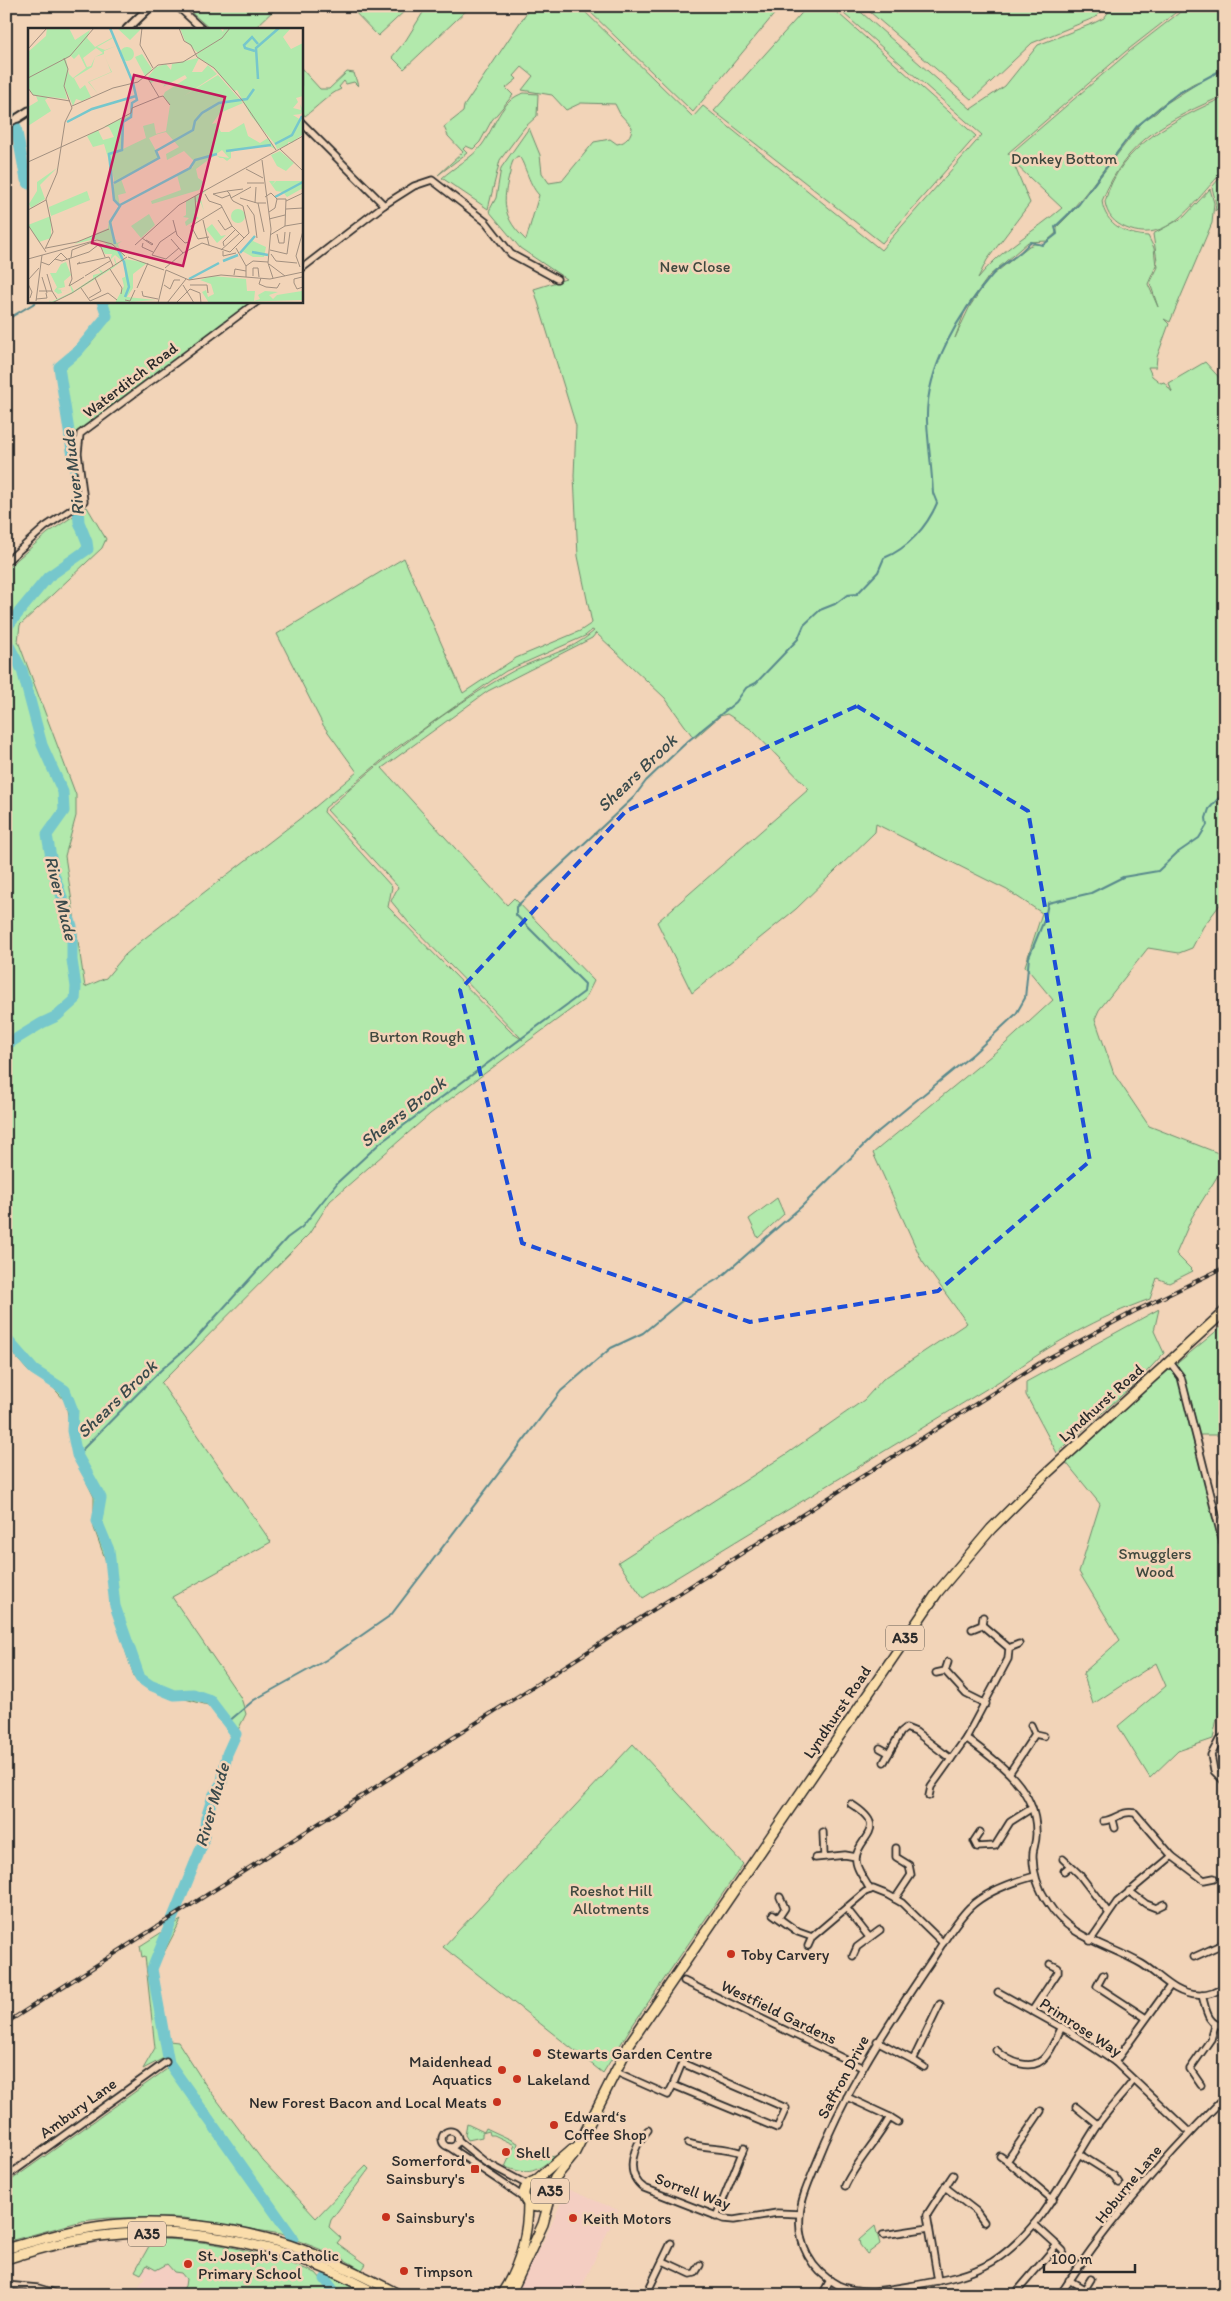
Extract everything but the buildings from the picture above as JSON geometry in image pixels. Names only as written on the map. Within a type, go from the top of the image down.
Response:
[{"type":"main road","name":"Lyndhurst Road","points":[[510,2295],[543,2224],[555,2178],[573,2156],[614,2071],[637,2032],[937,1593],[991,1529],[1045,1475],[1225,1311]]},
{"type":"main road","name":"Lyndhurst Road","points":[[531,2184],[548,2172],[581,2139]]},
{"type":"main road","name":"A35","points":[[501,2295],[517,2263],[526,2233],[526,2200],[531,2184],[545,2184],[550,2195],[540,2207],[526,2200]]},
{"type":"main road","name":"A35","points":[[6,2249],[46,2237],[110,2225],[160,2224],[209,2228],[289,2245],[333,2262],[400,2295]]},
{"type":"main road","name":"A35","points":[[6,2259],[46,2246],[110,2234],[160,2234],[208,2238],[250,2245],[288,2255],[331,2271],[379,2295]]},
{"type":"street","points":[[128,28],[151,6]]},
{"type":"street","points":[[177,6],[201,28]]},
{"type":"street","points":[[8,124],[28,112]]},
{"type":"street","points":[[302,123],[384,205]]},
{"type":"street","points":[[302,268],[384,205],[414,186],[432,180],[486,222],[511,254],[557,279]]},
{"type":"street","name":"Waterditch Road","points":[[6,562],[46,527],[84,501],[78,453],[80,434],[257,302]]},
{"type":"street","points":[[1169,1361],[1181,1377],[1225,1551]]},
{"type":"street","points":[[982,1625],[983,1617]]},
{"type":"street","points":[[972,1629],[982,1625]]},
{"type":"street","points":[[982,1625],[1009,1648]]},
{"type":"street","points":[[1009,1648],[1019,1644]]},
{"type":"street","points":[[929,1796],[931,1787],[966,1738],[986,1704],[1008,1659],[1009,1648]]},
{"type":"street","points":[[945,1671],[948,1662]]},
{"type":"street","points":[[945,1671],[966,1694],[986,1704]]},
{"type":"street","points":[[936,1673],[945,1671]]},
{"type":"street","points":[[1031,1725],[1035,1734]]},
{"type":"street","points":[[884,1762],[901,1732],[906,1728],[916,1732],[951,1760]]},
{"type":"street","points":[[1010,1772],[1035,1734]]},
{"type":"street","points":[[1035,1734],[1044,1736]]},
{"type":"street","points":[[1225,1736],[1219,1740],[1211,1755],[1214,1771],[1225,1782]]},
{"type":"street","points":[[966,1738],[1010,1772],[1032,1808],[1036,1827],[1033,1855],[1035,1876],[1046,1901],[1063,1923],[1090,1941],[1142,1964],[1170,1986],[1196,1996],[1212,1994],[1225,1986]]},
{"type":"street","points":[[880,1748],[889,1753]]},
{"type":"street","points":[[851,1804],[869,1821],[871,1827],[869,1836],[856,1857],[857,1865],[870,1890]]},
{"type":"street","points":[[980,1832],[974,1841],[977,1847],[995,1846],[1010,1822],[1032,1808]]},
{"type":"street","points":[[1103,1821],[1113,1820],[1125,1812],[1135,1813],[1172,1856],[1204,1880],[1214,1878]]},
{"type":"street","points":[[1113,1820],[1115,1828]]},
{"type":"street","points":[[823,1832],[824,1856]]},
{"type":"street","points":[[896,1848],[896,1857]]},
{"type":"street","points":[[815,1858],[824,1856],[856,1857]]},
{"type":"street","points":[[1090,1941],[1108,1912],[1129,1891],[1172,1856]]},
{"type":"street","points":[[889,1861],[896,1857]]},
{"type":"street","points":[[895,1899],[911,1875],[908,1865],[896,1857]]},
{"type":"street","points":[[1063,1858],[1079,1874],[1108,1912]]},
{"type":"street","points":[[1064,1871],[1070,1866]]},
{"type":"street","name":"Saffron Drive","points":[[1035,1876],[1005,1886],[974,1905],[943,1943],[861,2067],[820,2154],[803,2196],[800,2214],[800,2233],[806,2252],[818,2272],[830,2280],[854,2289],[893,2292],[971,2272],[991,2262],[1012,2246],[1034,2224],[1053,2200],[1098,2126],[1133,2081]]},
{"type":"street","points":[[808,1946],[812,1937],[870,1890],[877,1890],[895,1899],[943,1943]]},
{"type":"street","points":[[1129,1891],[1157,1912],[1164,1904]]},
{"type":"street","points":[[780,1897],[785,1908],[776,1916],[798,1932],[812,1937]]},
{"type":"street","points":[[848,1909],[869,1937]]},
{"type":"street","points":[[852,1956],[857,1947],[880,1930]]},
{"type":"street","points":[[1194,1957],[1225,1943]]},
{"type":"street","points":[[1032,2011],[1058,1972],[1058,1968],[1050,1964]]},
{"type":"street","points":[[1103,1975],[1097,1986],[1146,2018]]},
{"type":"street","name":"Westfield Gardens","points":[[684,1981],[861,2067]]},
{"type":"street","points":[[1115,2062],[1170,1986]]},
{"type":"street","name":"Primrose Way","points":[[998,1992],[1062,2027],[1115,2062],[1189,2132]]},
{"type":"street","points":[[1202,1995],[1207,2014],[1215,2025],[1225,2026]]},
{"type":"street","points":[[913,2060],[940,2004]]},
{"type":"street","points":[[1201,2085],[1190,2069],[1211,2039],[1215,2025]]},
{"type":"street","points":[[996,2050],[1017,2064],[1035,2063],[1046,2056],[1062,2027]]},
{"type":"street","points":[[877,2041],[924,2066]]},
{"type":"street","name":"Ambury Lane","points":[[6,2177],[166,2062]]},
{"type":"street","points":[[614,2071],[668,2095],[682,2063],[786,2108],[777,2128],[673,2085]]},
{"type":"street","points":[[846,2097],[898,2122]]},
{"type":"street","name":"Hoburne Lane","points":[[1060,2295],[1069,2280],[1127,2206],[1189,2132],[1225,2097]]},
{"type":"street","points":[[1076,2107],[1098,2126]]},
{"type":"street","points":[[1007,2162],[1041,2111]]},
{"type":"street","points":[[846,2186],[851,2174],[879,2138],[890,2117]]},
{"type":"street","name":"Sorrell Way","points":[[648,2130],[640,2139],[632,2161],[636,2180],[651,2191],[716,2217],[734,2220],[777,2213],[800,2214]]},
{"type":"street","points":[[526,2200],[442,2142],[444,2134],[453,2132],[458,2140],[480,2158],[531,2184]]},
{"type":"street","points":[[449,2147],[454,2146],[458,2140]]},
{"type":"street","points":[[688,2143],[698,2146],[725,2147],[743,2151],[716,2217]]},
{"type":"street","points":[[1080,2154],[1114,2176],[1119,2183]]},
{"type":"street","points":[[1000,2156],[1053,2200]]},
{"type":"street","points":[[938,2281],[927,2212],[953,2175]]},
{"type":"street","points":[[945,2187],[976,2211],[984,2222]]},
{"type":"street","points":[[1034,2224],[1063,2250]]},
{"type":"street","points":[[883,2236],[929,2228]]},
{"type":"street","points":[[646,2295],[671,2243]]},
{"type":"street","points":[[1014,2295],[1057,2245]]},
{"type":"street","points":[[663,2261],[691,2274],[700,2265]]},
{"type":"street","points":[[1069,2280],[1083,2292],[1090,2278]]},
{"type":"street","points":[[822,2295],[830,2280]]},
{"type":"street","points":[[6,2286],[38,2288],[62,2295]]},
{"type":"highlighted area","points":[[857,706],[1028,811],[1090,1161],[938,1291],[750,1322],[522,1243],[460,990],[626,811]]},
{"type":"shaded area","points":[[567,2189],[618,2210],[578,2295],[516,2295],[549,2230]]},
{"type":"shaded area","name":"St. Joseph's Catholic Primary School","points":[[153,2239],[207,2241],[218,2295],[133,2295],[145,2277],[135,2271]]},
{"type":"green space","points":[[184,6],[278,6],[255,28],[209,28]]},
{"type":"green space","points":[[349,6],[410,6],[378,36]]},
{"type":"green space","points":[[427,6],[471,6],[404,69],[392,57],[406,40]]},
{"type":"green space","points":[[531,6],[579,6],[693,117],[703,106],[881,250],[982,135],[835,6],[854,6],[971,109],[1005,86],[1038,45],[1104,18],[1113,6],[1184,6],[1125,52],[1008,153],[1009,155],[1130,51],[1188,6],[1225,6],[1225,67],[1216,73],[1225,69],[1225,95],[1185,113],[1151,134],[1124,162],[1112,180],[1102,201],[1108,216],[1118,227],[1125,231],[1148,236],[1154,248],[1156,266],[1148,284],[1158,307],[1150,283],[1158,267],[1153,234],[1184,217],[1210,189],[1214,203],[1212,223],[1170,322],[1164,319],[1169,324],[1157,357],[1156,367],[1148,367],[1152,376],[1161,383],[1164,382],[1172,392],[1169,383],[1205,362],[1225,384],[1225,898],[1203,927],[1192,948],[1179,953],[1148,948],[1099,1010],[1095,1019],[1114,1074],[1149,1126],[1218,1153],[1225,1152],[1225,1164],[1192,1217],[1176,1254],[1193,1271],[1169,1283],[1157,1278],[1150,1299],[1112,1314],[1057,1343],[1006,1377],[643,1598],[618,1562],[785,1455],[864,1400],[883,1379],[967,1323],[922,1261],[873,1153],[1004,1045],[1053,1000],[1025,966],[1042,913],[1007,890],[876,824],[875,832],[796,909],[692,993],[657,922],[809,789],[752,730],[727,714],[720,716],[695,738],[700,730],[693,737],[665,698],[596,633],[592,638],[488,691],[382,768],[507,905],[514,898],[594,981],[585,999],[430,1114],[330,1201],[309,1234],[161,1383],[271,1542],[172,1597],[241,1698],[246,1714],[236,1734],[225,1726],[208,1705],[154,1691],[135,1679],[110,1604],[108,1567],[94,1528],[94,1497],[73,1454],[66,1402],[51,1385],[29,1372],[6,1346],[6,569],[48,533],[87,507],[106,539],[102,548],[20,625],[18,641],[76,795],[76,816],[65,856],[85,987],[106,978],[125,955],[141,941],[315,807],[357,772],[323,725],[277,634],[404,558],[463,693],[516,658],[580,631],[592,623],[578,556],[574,476],[576,426],[534,289],[566,279],[520,248],[489,211],[496,198],[501,168],[529,128],[540,155],[542,173],[549,183],[562,181],[594,142],[610,139],[617,144],[623,142],[631,133],[632,127],[620,114],[615,104],[581,103],[566,110],[552,95],[522,90],[533,76],[522,67],[514,76],[517,79],[506,88],[513,95],[492,120],[480,142],[473,149],[466,146],[463,149],[467,153],[438,175],[463,152],[448,136],[444,127],[463,112],[464,106]],"holes":[[[1203,80],[1165,104],[1146,119],[1158,108],[1189,86]],[[1140,124],[1077,207],[1057,227],[1057,234],[1043,245],[1034,244],[1029,246],[989,278],[970,306],[955,338],[966,308],[989,276],[1028,242],[1047,241],[1056,233],[1055,227],[1086,193]],[[518,156],[520,158],[532,185],[539,195],[526,240],[512,224],[506,209],[506,192],[511,165]],[[1013,162],[1062,208],[1007,249],[978,278],[987,260],[1030,203]],[[592,630],[594,631],[574,645],[517,669],[482,689],[390,755],[327,810],[398,887],[391,901],[409,923],[523,1040],[512,1033],[388,907],[392,887],[324,812],[325,808],[399,746],[506,671],[585,636]]]},
{"type":"green space","points":[[584,6],[781,6],[693,112]]},
{"type":"green space","points":[[808,6],[830,6],[976,136],[882,243],[714,111]]},
{"type":"green space","points":[[863,6],[1105,6],[1096,17],[1032,43],[972,100]]},
{"type":"green space","points":[[302,69],[320,89],[329,89],[347,72],[354,73],[358,86],[354,82],[346,84],[344,81],[339,87],[341,89],[305,116],[302,112]]},
{"type":"green space","points":[[524,93],[538,94],[537,116],[524,128],[500,160],[488,209],[442,178],[478,150],[509,101]]},
{"type":"green space","points":[[1225,97],[1225,170],[1182,216],[1170,225],[1157,230],[1142,232],[1118,224],[1109,215],[1105,202],[1112,182],[1123,165],[1152,136],[1169,125]]},
{"type":"green space","points":[[1225,172],[1225,202],[1215,211],[1216,204],[1212,187]]},
{"type":"green space","points":[[106,302],[253,302],[95,420],[73,434],[63,368],[88,347],[111,318]]},
{"type":"green space","points":[[777,1198],[784,1214],[758,1238],[749,1219]]},
{"type":"green space","points":[[1159,1309],[1154,1331],[1164,1353],[1138,1381],[1057,1453],[1026,1395],[1026,1382]]},
{"type":"green space","name":"Smugglers Wood","points":[[1225,1324],[1225,1435],[1195,1435],[1197,1453],[1225,1528],[1225,1708],[1217,1718],[1213,1739],[1178,1751],[1150,1778],[1118,1726],[1166,1686],[1156,1663],[1093,1704],[1083,1673],[1120,1640],[1079,1572],[1100,1504],[1065,1461],[1123,1408]]},
{"type":"green space","name":"Roeshot Hill Allotments","points":[[633,1744],[743,1864],[630,2029],[603,2073],[443,1947]]},
{"type":"green space","points":[[181,1920],[156,1968],[169,2041],[178,2042],[205,2084],[263,2161],[316,2218],[366,2166],[369,2169],[331,2220],[329,2227],[341,2238],[337,2243],[366,2264],[362,2270],[340,2257],[281,2234],[184,2218],[108,2218],[82,2221],[6,2242],[6,2184],[167,2069],[162,2059],[143,2069],[155,2048],[145,1956],[142,1957],[140,1946]]},
{"type":"green space","points":[[467,2124],[484,2132],[486,2128],[518,2143],[517,2147],[541,2159],[544,2155],[549,2157],[556,2156],[543,2166],[532,2171],[527,2172],[505,2167],[515,2145],[490,2135],[489,2131],[482,2133],[482,2137],[468,2140],[465,2135]]},
{"type":"green space","points":[[537,2185],[543,2188],[546,2194],[543,2200],[537,2203],[531,2200],[528,2194],[531,2188]]},
{"type":"green space","points":[[875,2226],[880,2244],[867,2254],[860,2245],[859,2240]]},
{"type":"green space","points":[[153,2239],[195,2241],[256,2253],[316,2273],[322,2280],[326,2274],[372,2295],[178,2295],[185,2286],[186,2279],[181,2273],[174,2272],[167,2264],[156,2270],[147,2265],[141,2274],[135,2271]]},
{"type":"waterway","name":"Shears Brook","points":[[77,1455],[161,1370],[190,1345],[287,1238],[302,1227],[338,1182],[380,1143],[584,992],[585,984],[516,915],[516,907],[634,797],[646,781],[688,741],[736,702],[746,688],[756,683],[798,639],[804,625],[820,610],[835,604],[847,595],[857,594],[878,572],[884,558],[901,549],[922,529],[937,503],[933,493],[927,421],[932,381],[947,342],[968,306],[993,274],[1022,251],[1030,242],[1043,245],[1057,234],[1055,227],[1079,204],[1137,126],[1177,94],[1225,68]]},
{"type":"waterway","name":"River Mude","points":[[6,109],[16,127],[28,183]]},
{"type":"waterway","points":[[6,320],[36,302]]},
{"type":"waterway","name":"River Mude","points":[[6,628],[48,577],[88,549],[79,522],[76,476],[59,367],[78,351],[107,316],[102,302]]},
{"type":"waterway","name":"River Mude","points":[[6,640],[22,670],[42,745],[63,792],[64,811],[47,835],[54,874],[72,926],[72,960],[76,987],[75,1000],[57,1016],[6,1045]]},
{"type":"waterway","points":[[228,1722],[254,1700],[326,1660],[391,1615],[561,1391],[611,1348],[643,1333],[683,1300],[721,1277],[801,1207],[874,1135],[973,1054],[1016,1014],[1025,998],[1029,957],[1045,918],[1048,903],[1091,893],[1123,877],[1158,871],[1177,853],[1199,838],[1207,825],[1206,818],[1209,809],[1225,791]]},
{"type":"waterway","name":"River Mude","points":[[6,1338],[34,1370],[65,1390],[73,1411],[72,1431],[77,1455],[101,1498],[97,1521],[109,1550],[115,1606],[140,1678],[150,1685],[174,1695],[193,1694],[210,1700],[236,1734],[227,1754],[222,1782],[213,1796],[206,1818],[203,1843],[152,1969],[169,2063],[293,2238]]},
{"type":"waterway","name":"River Mude","points":[[325,2279],[337,2295]]},
{"type":"railway","points":[[6,2023],[1043,1361],[1133,1312],[1225,1267]]},
{"type":"place","name":"Toby Carvery","points":[[731,1954]]},
{"type":"place","name":"Stewarts Garden Centre","points":[[537,2053]]},
{"type":"place","name":"Maidenhead Aquatics","points":[[502,2070]]},
{"type":"place","name":"Lakeland","points":[[517,2079]]},
{"type":"place","name":"New Forest Bacon and Local Meats","points":[[497,2102]]},
{"type":"place","name":"Edward‘s Coffee Shop","points":[[554,2125]]},
{"type":"place","name":"Shell","points":[[506,2152]]},
{"type":"place","name":"Somerford Sainsbury's","points":[[475,2169]]},
{"type":"place","name":"Sainsbury's","points":[[386,2217]]},
{"type":"place","name":"Keith Motors","points":[[573,2218]]},
{"type":"place","name":"St. Joseph's Catholic Primary School","points":[[188,2264]]},
{"type":"place","name":"Timpson","points":[[404,2271]]},
{"type":"park label","name":"Donkey Bottom","points":[[1064,158]]},
{"type":"park label","name":"New Close","points":[[695,266]]},
{"type":"park label","name":"Burton Rough","points":[[417,1036]]}]
